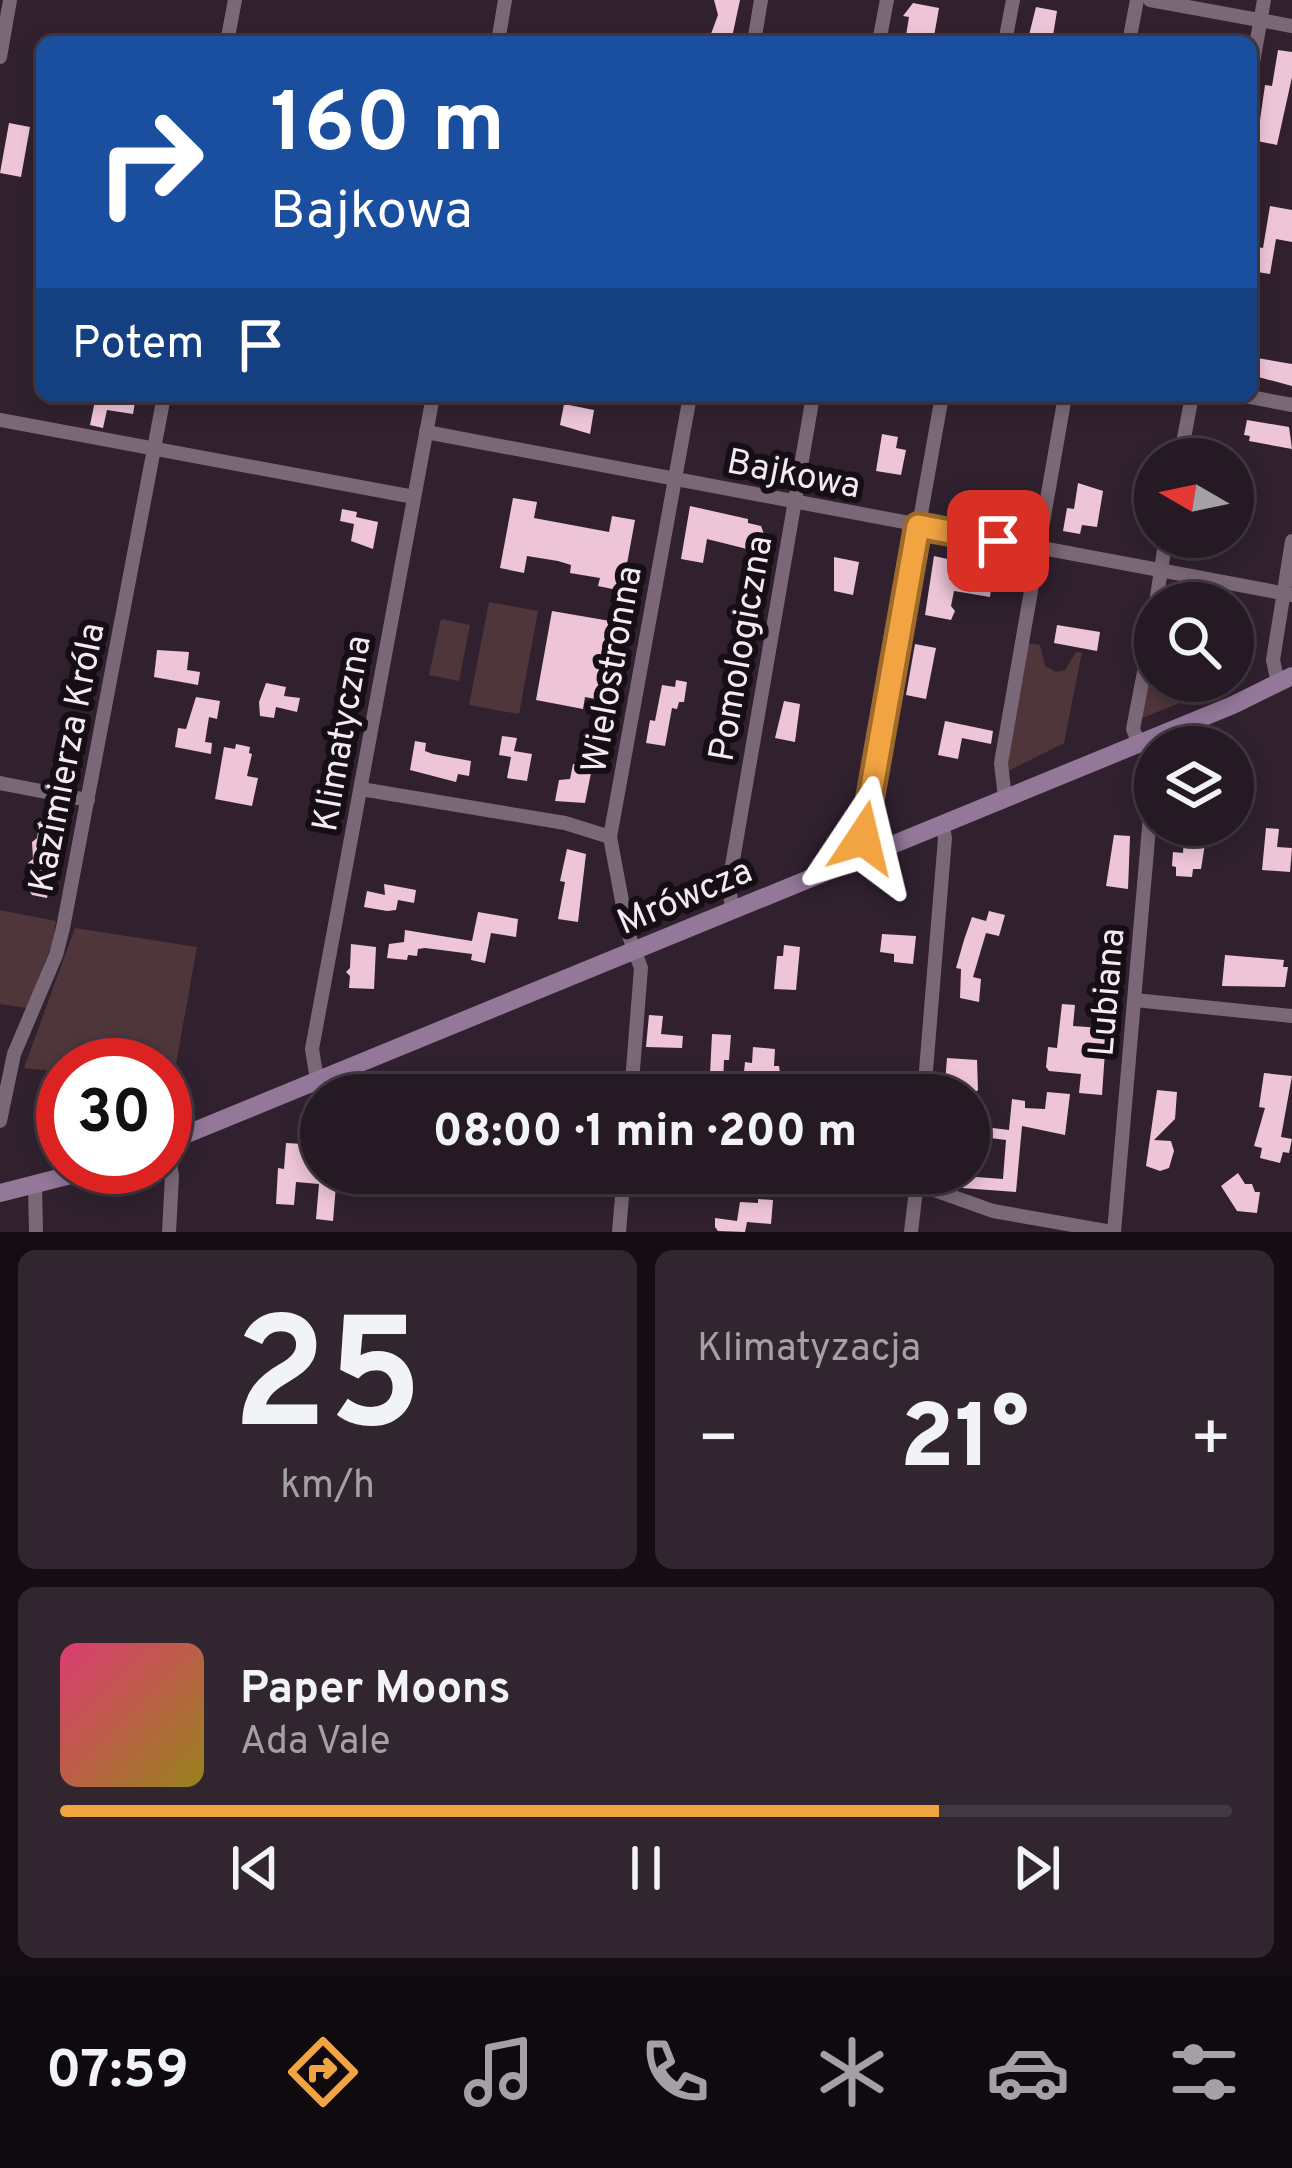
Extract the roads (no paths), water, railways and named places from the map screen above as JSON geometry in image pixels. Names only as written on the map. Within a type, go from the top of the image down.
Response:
[{"type":"street","points":[[0,57],[10,0]]},
{"type":"street","points":[[228,36],[235,0]]},
{"type":"street","points":[[499,36],[506,0]]},
{"type":"street","points":[[755,36],[761,0]]},
{"type":"street","points":[[880,36],[887,0]]},
{"type":"street","points":[[1006,36],[1013,0]]},
{"type":"street","points":[[1130,36],[1137,0]]},
{"type":"street","points":[[1150,0],[1292,26]]},
{"type":"street","points":[[1257,42],[1264,0]]},
{"type":"street","points":[[1257,398],[1292,405]]},
{"type":"street","name":"Kazimierza Króla","points":[[0,1121],[14,1054],[56,955],[163,402]]},
{"type":"street","name":"Klimatyczna","points":[[316,1074],[312,1049],[432,402]]},
{"type":"street","name":"Wielostronna","points":[[633,1074],[641,972],[610,837],[689,402]]},
{"type":"street","name":"Pomologiczna","points":[[732,910],[729,883],[812,402]]},
{"type":"street","points":[[866,855],[863,838],[941,402]]},
{"type":"street","points":[[1006,798],[1000,773],[1064,402]]},
{"type":"street","points":[[1184,438],[1191,402]]},
{"type":"street","points":[[0,421],[414,497]]},
{"type":"street","name":"Bajkowa","points":[[426,432],[1288,594]]},
{"type":"street","points":[[1285,679],[1273,660],[1288,594],[1292,541]]},
{"type":"street","points":[[1158,582],[1162,558]]},
{"type":"street","name":"Mrówcza","points":[[1192,726],[1285,679]]},
{"type":"street","name":"Mrówcza","points":[[332,1074],[942,823],[1134,753]]},
{"type":"street","points":[[0,783],[88,800]]},
{"type":"street","points":[[361,789],[565,823],[610,837]]},
{"type":"street","points":[[926,1074],[945,838],[942,823]]},
{"type":"street","name":"Lubiana","points":[[1113,1232],[1144,846]]},
{"type":"street","points":[[1135,1000],[1292,1016]]},
{"type":"street","name":"Mrówcza","points":[[192,1132],[300,1087]]},
{"type":"street","points":[[0,1193],[35,1186],[36,1232]]},
{"type":"street","points":[[170,1232],[171,1194]]},
{"type":"street","points":[[619,1232],[622,1194]]},
{"type":"street","points":[[911,1232],[916,1194]]},
{"type":"street","points":[[953,1194],[993,1211],[1113,1232]]}]
